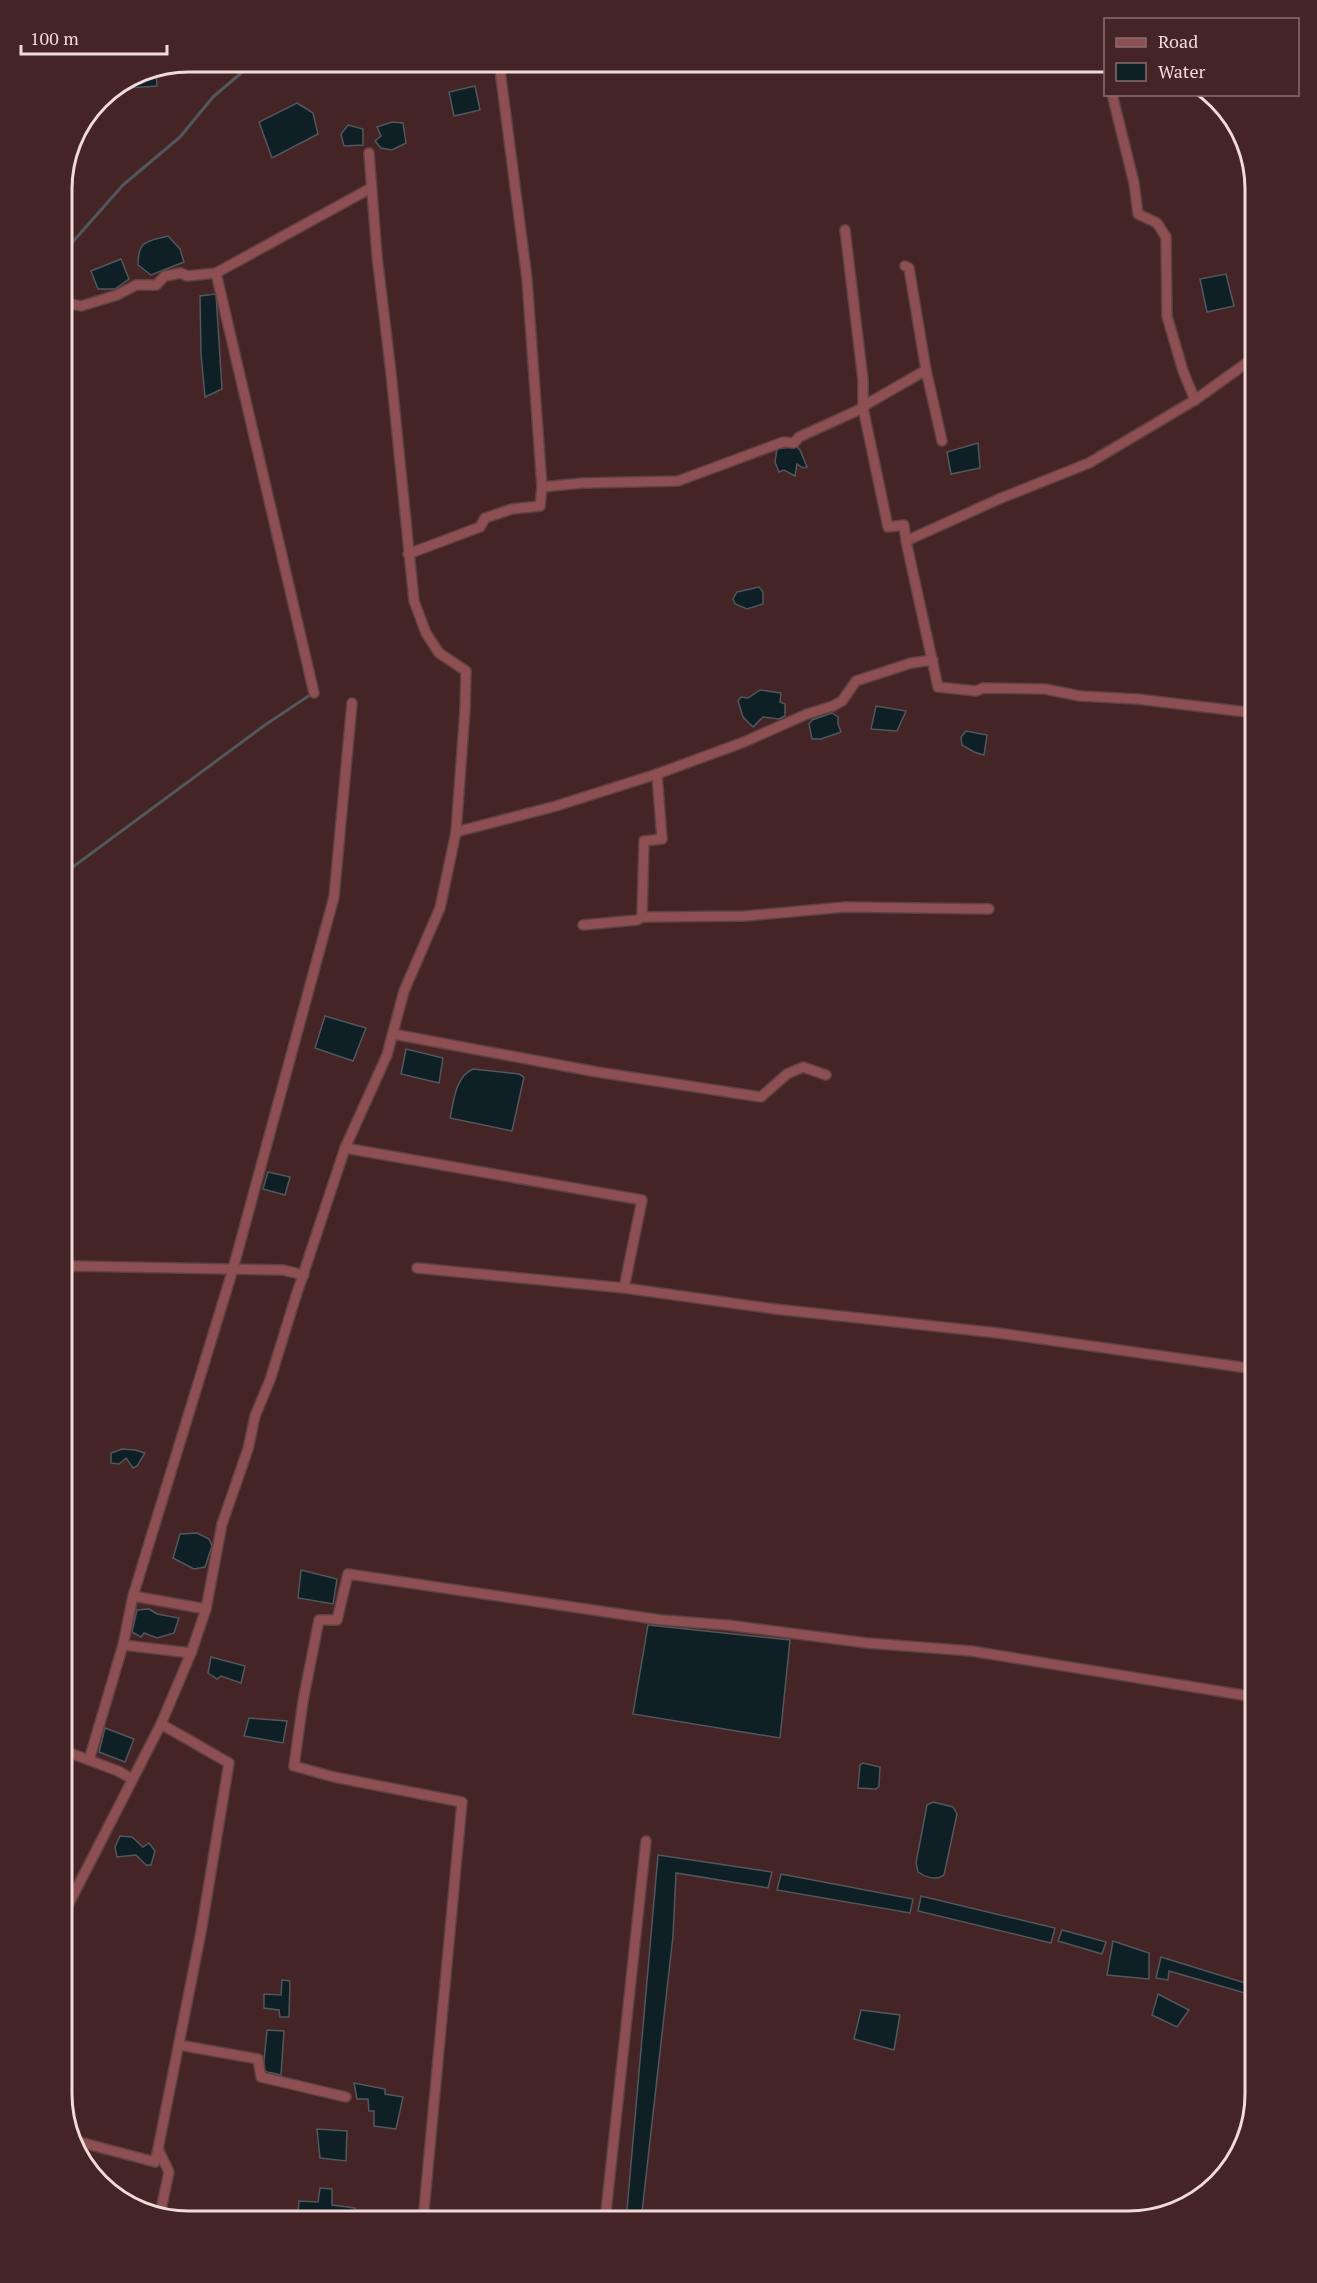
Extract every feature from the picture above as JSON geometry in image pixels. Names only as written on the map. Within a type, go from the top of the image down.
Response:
[{"type":"street","points":[[408,554],[480,527],[485,518],[497,513],[540,506],[542,487],[527,279],[500,72]]},
{"type":"street","points":[[1112,96],[1134,183],[1138,213],[1157,222],[1166,237],[1167,316],[1183,371],[1195,400]]},
{"type":"street","points":[[72,1897],[161,1724],[191,1653],[206,1609],[222,1524],[248,1449],[255,1416],[270,1380],[345,1148],[387,1055],[404,991],[440,908],[456,832],[466,671],[439,652],[426,633],[414,601],[369,153]]},
{"type":"street","points":[[72,304],[81,306],[117,295],[136,285],[156,285],[165,276],[181,273],[187,276],[216,273],[371,189]]},
{"type":"street","points":[[845,230],[863,380],[863,408],[888,527],[904,525],[938,687],[976,691],[983,688],[1045,689],[1080,696],[1137,699],[1245,712]]},
{"type":"street","points":[[905,266],[909,268],[926,370],[942,441]]},
{"type":"street","points":[[216,273],[314,693]]},
{"type":"street","points":[[906,541],[999,499],[1089,464],[1195,400],[1245,365]]},
{"type":"street","points":[[542,487],[583,483],[678,481],[783,442],[794,443],[799,437],[863,408],[926,370]]},
{"type":"street","points":[[456,832],[556,806],[657,774],[744,742],[807,714],[833,706],[842,701],[856,681],[911,663],[933,660]]},
{"type":"street","points":[[89,1760],[123,1645],[134,1596],[233,1269],[334,897],[352,703]]},
{"type":"street","points":[[642,917],[644,841],[662,839],[657,774]]},
{"type":"street","points":[[583,925],[637,920],[642,917],[728,914],[745,916],[845,907],[989,909]]},
{"type":"street","points":[[393,1034],[597,1072],[760,1097],[788,1074],[802,1067],[826,1075]]},
{"type":"street","points":[[345,1148],[642,1200],[624,1288]]},
{"type":"street","points":[[72,1266],[283,1269],[304,1275]]},
{"type":"street","points":[[417,1268],[624,1288],[774,1309],[998,1333],[1245,1367]]},
{"type":"street","points":[[424,2211],[462,1802],[294,1766],[303,1701],[319,1620],[337,1620],[348,1574],[661,1620],[727,1625],[867,1643],[971,1651],[1245,1696]]},
{"type":"street","points":[[134,1596],[206,1609]]},
{"type":"street","points":[[123,1645],[191,1653]]},
{"type":"street","points":[[83,2143],[154,2162],[201,1932],[229,1763],[161,1724]]},
{"type":"street","points":[[72,1754],[118,1771],[132,1779]]},
{"type":"street","points":[[606,2211],[646,1841]]},
{"type":"street","points":[[179,2045],[258,2059],[261,2077],[346,2097]]},
{"type":"street","points":[[158,2149],[169,2172],[161,2208]]},
{"type":"water","points":[[156,77],[157,86],[131,88]]},
{"type":"water","points":[[475,86],[480,110],[454,116],[449,92]]},
{"type":"water","points":[[297,103],[313,113],[318,134],[272,158],[259,122]]},
{"type":"water","points":[[392,122],[403,123],[406,143],[392,150],[381,148],[375,141],[381,136],[377,127]]},
{"type":"water","points":[[348,125],[363,129],[363,145],[344,146],[341,134]]},
{"type":"water","points":[[168,236],[180,249],[184,262],[151,275],[138,265],[142,246],[149,241]]},
{"type":"water","points":[[121,259],[129,279],[115,289],[98,289],[91,271]]},
{"type":"water","points":[[1226,274],[1234,306],[1207,312],[1200,279]]},
{"type":"water","points":[[216,294],[222,389],[205,397],[201,354],[200,296]]},
{"type":"water","points":[[978,443],[980,468],[951,474],[947,452]]},
{"type":"water","points":[[796,446],[807,467],[803,468],[797,464],[795,476],[784,470],[779,472],[775,462],[777,449]]},
{"type":"water","points":[[759,587],[763,592],[763,604],[747,609],[735,604],[733,599],[737,592]]},
{"type":"water","points":[[760,690],[781,693],[780,702],[785,704],[785,716],[779,719],[763,717],[753,727],[743,717],[738,701],[741,697],[748,698]]},
{"type":"water","points":[[876,706],[906,711],[897,731],[871,729]]},
{"type":"water","points":[[832,713],[838,717],[841,732],[821,739],[812,739],[809,724],[812,720]]},
{"type":"water","points":[[966,731],[987,735],[984,755],[962,745],[961,737]]},
{"type":"water","points":[[325,1016],[366,1028],[353,1061],[315,1048]]},
{"type":"water","points":[[406,1049],[443,1058],[439,1083],[401,1074]]},
{"type":"water","points":[[473,1069],[519,1074],[524,1077],[512,1131],[450,1118],[459,1084],[462,1078]]},
{"type":"water","points":[[268,1172],[290,1177],[285,1195],[263,1189]]},
{"type":"water","points":[[122,1449],[145,1453],[137,1466],[133,1468],[126,1458],[119,1464],[111,1463],[111,1453]]},
{"type":"water","points":[[197,1533],[209,1539],[212,1546],[205,1567],[194,1569],[173,1558],[180,1534]]},
{"type":"water","points":[[301,1570],[337,1579],[333,1604],[298,1598]]},
{"type":"water","points":[[149,1609],[157,1614],[179,1618],[174,1633],[157,1638],[144,1633],[141,1637],[132,1632],[137,1610]]},
{"type":"water","points":[[648,1625],[790,1640],[780,1738],[633,1714]]},
{"type":"water","points":[[211,1657],[245,1666],[241,1683],[221,1676],[217,1679],[208,1673]]},
{"type":"water","points":[[249,1718],[287,1721],[283,1743],[244,1736]]},
{"type":"water","points":[[105,1728],[134,1739],[125,1762],[99,1752]]},
{"type":"water","points":[[863,1763],[880,1767],[879,1786],[876,1789],[858,1788],[860,1765]]},
{"type":"water","points":[[933,1802],[953,1807],[957,1814],[944,1875],[934,1878],[918,1872],[916,1863],[927,1805]]},
{"type":"water","points":[[120,1836],[132,1837],[143,1847],[149,1843],[155,1851],[151,1865],[146,1865],[136,1855],[117,1857],[115,1847]]},
{"type":"water","points":[[658,1855],[772,1872],[768,1888],[676,1873],[673,1936],[642,2211],[627,2211]]},
{"type":"water","points":[[781,1874],[913,1899],[910,1913],[777,1890]]},
{"type":"water","points":[[921,1896],[1055,1928],[1051,1943],[918,1911]]},
{"type":"water","points":[[1062,1930],[1106,1942],[1102,1954],[1058,1941]]},
{"type":"water","points":[[1113,1941],[1149,1953],[1149,1979],[1107,1975]]},
{"type":"water","points":[[1161,1957],[1245,1983],[1245,1993],[1169,1971],[1168,1980],[1156,1978]]},
{"type":"water","points":[[282,1980],[290,1981],[289,2017],[280,2017],[279,2010],[264,2008],[264,1994],[281,1995]]},
{"type":"water","points":[[1158,1994],[1189,2010],[1177,2027],[1152,2015]]},
{"type":"water","points":[[861,2010],[900,2015],[894,2050],[854,2039]]},
{"type":"water","points":[[267,2030],[284,2031],[281,2075],[263,2071]]},
{"type":"water","points":[[354,2083],[385,2089],[385,2094],[403,2097],[396,2129],[374,2126],[374,2111],[369,2111],[368,2099],[357,2099]]},
{"type":"water","points":[[317,2129],[347,2131],[346,2161],[320,2158]]},
{"type":"water","points":[[320,2188],[332,2189],[332,2205],[355,2208],[355,2211],[298,2211],[299,2201],[318,2202]]},
{"type":"waterway","points":[[72,243],[123,185],[180,137],[213,97],[242,72]]},
{"type":"waterway","points":[[72,868],[265,725],[313,693]]}]
